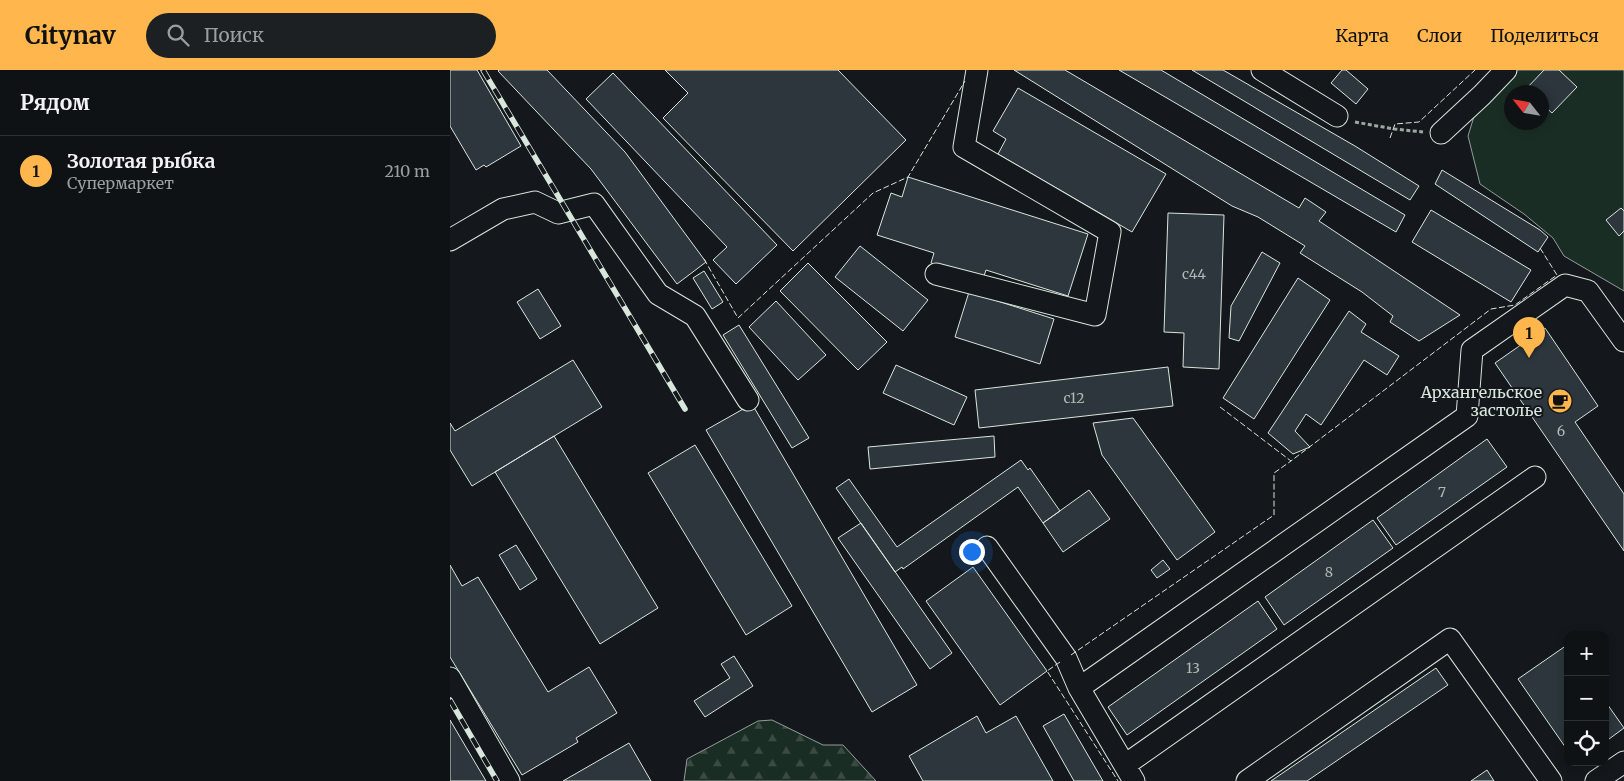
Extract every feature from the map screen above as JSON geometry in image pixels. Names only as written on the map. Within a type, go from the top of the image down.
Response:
[{"type":"street","points":[[936,274],[1095,315],[1110,232],[964,147],[977,70]]},
{"type":"street","points":[[1262,70],[1337,116]]},
{"type":"street","points":[[1441,133],[1506,70]]},
{"type":"street","points":[[450,240],[502,209],[535,202],[558,213],[594,204],[658,294],[695,316],[748,400]]},
{"type":"street","points":[[1079,688],[1467,416],[1472,350],[1566,285],[1588,291],[1622,336]]},
{"type":"street","points":[[987,547],[1066,658],[1079,688],[1130,773],[1535,477]]},
{"type":"street","points":[[1247,781],[1450,638],[1552,781]]},
{"type":"street","points":[[450,678],[509,781]]},
{"type":"street","points":[[1596,781],[1624,762]]},
{"type":"path","points":[[1337,116],[1394,130],[1441,133]]},
{"type":"green space","points":[[1515,70],[1624,70],[1624,291],[1564,256],[1553,238],[1524,214],[1480,184],[1468,136],[1476,110]]},
{"type":"green space","points":[[772,720],[823,745],[843,745],[876,781],[684,781],[687,759],[758,721]]},
{"type":"building","points":[[450,70],[477,70],[521,146],[486,167],[484,165],[476,170],[450,126]]},
{"type":"building","points":[[499,70],[547,70],[625,152],[706,262],[677,284],[591,169]]},
{"type":"building","points":[[665,70],[838,70],[906,140],[793,251],[663,118],[688,93]]},
{"type":"building","points":[[1014,70],[1065,70],[1299,208],[1305,198],[1326,212],[1319,221],[1460,315],[1419,341],[1390,322],[1393,316],[1362,292],[1300,253],[1305,246],[1258,217],[1232,206]]},
{"type":"building","points":[[1119,70],[1161,70],[1405,215],[1396,232]]},
{"type":"building","points":[[1192,70],[1223,70],[1355,146],[1419,186],[1410,200]]},
{"type":"building","points":[[1342,70],[1346,70],[1368,89],[1356,104],[1331,83]]},
{"type":"building","points":[[1544,70],[1559,70],[1577,87],[1552,113],[1549,110],[1549,85],[1530,85]]},
{"type":"building","points":[[613,73],[777,245],[736,284],[713,260],[727,247],[586,99]]},
{"type":"building","points":[[1018,88],[1166,174],[1132,232],[998,154],[1006,139],[993,131]]},
{"type":"building","points":[[1442,170],[1540,230],[1548,237],[1538,252],[1435,184]]},
{"type":"building","points":[[908,177],[1088,234],[1068,296],[986,270],[983,279],[931,263],[934,253],[877,235],[891,193],[902,197]]},
{"type":"building","points":[[1621,208],[1624,211],[1624,231],[1619,236],[1606,220]]},
{"type":"building","points":[[1431,210],[1531,270],[1511,302],[1412,242]]},
{"type":"building","points":[[1168,213],[1224,215],[1219,369],[1183,367],[1184,333],[1164,332]]},
{"type":"building","points":[[860,246],[928,300],[903,331],[835,277]]},
{"type":"building","points":[[1262,252],[1280,263],[1239,341],[1229,338],[1231,306]]},
{"type":"building","points":[[808,263],[887,342],[858,370],[780,291]]},
{"type":"building","points":[[704,271],[723,302],[712,309],[693,278]]},
{"type":"building","points":[[1298,278],[1330,300],[1254,419],[1223,398]]},
{"type":"building","points":[[538,289],[561,326],[540,339],[517,302]]},
{"type":"building","points":[[969,292],[1054,319],[1040,364],[955,337]]},
{"type":"building","points":[[776,301],[826,355],[798,380],[749,327]]},
{"type":"building","points":[[1349,311],[1366,324],[1361,332],[1399,356],[1387,375],[1364,360],[1321,425],[1306,414],[1295,431],[1310,447],[1293,454],[1268,433]]},
{"type":"building","points":[[739,325],[809,438],[792,448],[723,335]]},
{"type":"building","points":[[1545,328],[1598,406],[1575,422],[1624,494],[1624,551],[1495,363]]},
{"type":"building","points":[[573,360],[602,407],[472,486],[450,450],[450,423],[455,431]]},
{"type":"building","points":[[896,365],[967,397],[954,425],[883,393]]},
{"type":"building","points":[[1168,367],[1173,406],[979,428],[975,390]]},
{"type":"building","points":[[752,404],[917,685],[872,712],[706,430]]},
{"type":"building","points":[[1133,418],[1215,532],[1177,560],[1102,455],[1093,423]]},
{"type":"building","points":[[554,436],[658,608],[600,644],[495,472]]},
{"type":"building","points":[[994,436],[995,457],[870,469],[868,447]]},
{"type":"building","points":[[1487,439],[1507,467],[1396,545],[1377,518]]},
{"type":"building","points":[[695,445],[792,606],[746,635],[648,473]]},
{"type":"building","points":[[1021,460],[1028,470],[1030,468],[1060,511],[1043,523],[1018,487],[903,569],[902,567],[895,572],[836,488],[849,479],[897,547]]},
{"type":"building","points":[[1089,490],[1110,519],[1063,552],[1043,523]]},
{"type":"building","points":[[1373,520],[1393,548],[1284,625],[1265,597]]},
{"type":"building","points":[[861,523],[952,653],[930,669],[838,538]]},
{"type":"building","points":[[516,545],[537,579],[520,590],[499,555]]},
{"type":"building","points":[[1163,560],[1170,569],[1157,578],[1151,570]]},
{"type":"building","points":[[450,565],[462,586],[478,577],[548,692],[589,667],[617,713],[576,738],[578,742],[522,775],[450,657]]},
{"type":"building","points":[[973,567],[1047,671],[1000,705],[926,601]]},
{"type":"building","points":[[1258,601],[1277,629],[1127,735],[1108,707]]},
{"type":"building","points":[[1564,647],[1564,745],[1518,679]]},
{"type":"building","points":[[734,656],[753,686],[705,717],[694,701],[730,678],[721,664]]},
{"type":"building","points":[[1436,668],[1448,685],[1307,781],[1271,781]]},
{"type":"building","points":[[1609,707],[1624,728],[1609,739]]},
{"type":"building","points":[[1064,714],[1103,781],[1074,781],[1043,726]]},
{"type":"building","points":[[977,716],[986,733],[1016,716],[1053,781],[923,781],[909,756]]},
{"type":"building","points":[[450,720],[486,781],[450,781]]},
{"type":"building","points":[[629,743],[651,781],[563,781]]},
{"type":"building","points":[[1487,770],[1494,781],[1471,781]]},
{"type":"railway","points":[[483,70],[685,409]]},
{"type":"railway","points":[[450,700],[497,781]]},
{"type":"fence","points":[[1390,138],[1395,124],[1419,122],[1475,70]]},
{"type":"fence","points":[[704,259],[738,318],[873,193],[908,177],[965,81]]},
{"type":"fence","points":[[1220,407],[1291,461],[1491,309],[1515,305],[1557,275],[1540,248]]},
{"type":"fence","points":[[1071,655],[1274,515],[1274,473],[1291,461]]},
{"type":"fence","points":[[1060,662],[1047,671],[1118,781]]},
{"type":"place","name":"Золотая рыбка","points":[[1529,358]]},
{"type":"place","name":"Архангельское застолье","points":[[1560,401]]}]
